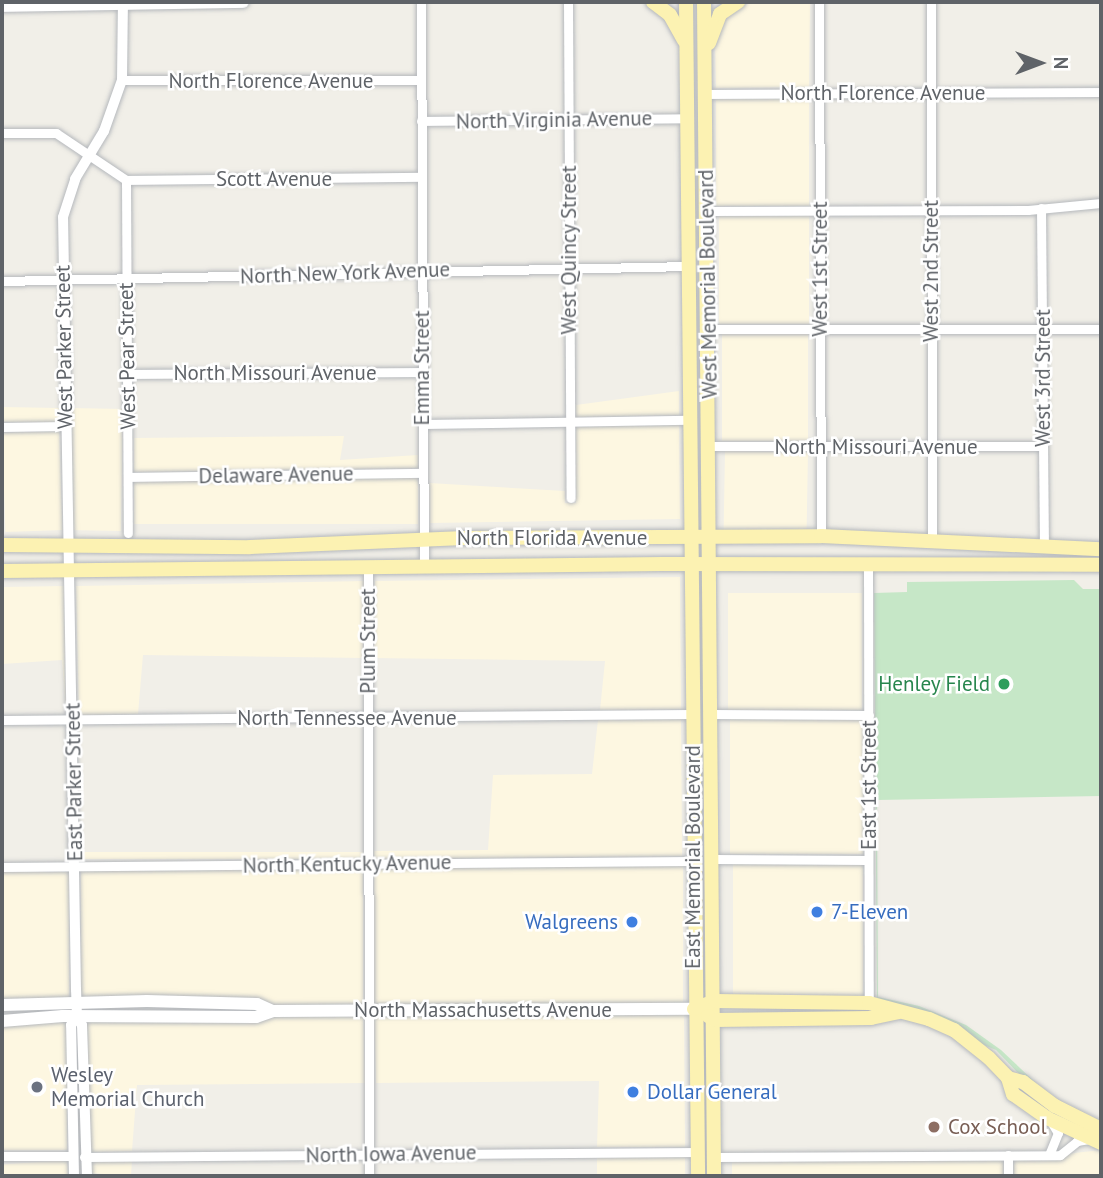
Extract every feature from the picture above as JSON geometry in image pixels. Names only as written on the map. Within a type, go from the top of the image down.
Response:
[{"type":"main road","points":[[2,6],[243,2]]},
{"type":"main road","points":[[653,2],[677,24],[686,45]]},
{"type":"main road","name":"West Memorial Boulevard","points":[[686,2],[690,537]]},
{"type":"main road","name":"West Memorial Boulevard","points":[[704,2],[710,566]]},
{"type":"main road","points":[[706,55],[720,14],[738,2]]},
{"type":"main road","name":"North Florida Avenue","points":[[2,545],[69,548],[289,546],[424,539],[821,536],[1101,549]]},
{"type":"main road","name":"East Memorial Boulevard","points":[[690,537],[698,1176]]},
{"type":"main road","points":[[834,566],[860,559],[1014,560],[1044,548]]},
{"type":"main road","name":"North Florida Avenue","points":[[2,571],[424,566],[1101,565]]},
{"type":"main road","name":"East Memorial Boulevard","points":[[710,566],[715,1001],[714,1176]]},
{"type":"main road","name":"North Massachusetts Avenue","points":[[2,1005],[76,1001],[257,1004],[273,1011]]},
{"type":"main road","points":[[694,1009],[715,1001],[869,1003],[901,1012],[954,1030],[1008,1079],[1013,1094],[1047,1118],[1095,1141]]},
{"type":"main road","points":[[694,1009],[715,1020],[871,1018],[901,1012]]},
{"type":"main road","name":"North Massachusetts Avenue","points":[[2,1021],[77,1017],[256,1017],[273,1011],[694,1009]]},
{"type":"main road","points":[[1008,1079],[1023,1082],[1055,1106],[1101,1129]]},
{"type":"street","name":"Emma Street","points":[[421,2],[424,566]]},
{"type":"street","name":"West Quincy Street","points":[[568,2],[571,498]]},
{"type":"street","name":"West 1st Street","points":[[819,2],[821,536]]},
{"type":"street","name":"West 2nd Street","points":[[931,2],[932,540]]},
{"type":"street","points":[[90,153],[104,131],[122,80],[123,3]]},
{"type":"street","name":"North Florence Avenue","points":[[122,80],[420,80]]},
{"type":"street","name":"North Florence Avenue","points":[[706,94],[1101,92]]},
{"type":"street","name":"North Virginia Avenue","points":[[421,121],[686,118]]},
{"type":"street","points":[[2,133],[56,133],[90,153],[126,180]]},
{"type":"street","name":"West Parker Street","points":[[69,548],[62,281],[66,204],[90,153]]},
{"type":"street","name":"Scott Avenue","points":[[126,180],[421,177]]},
{"type":"street","name":"West Pear Street","points":[[126,180],[128,533]]},
{"type":"street","points":[[707,211],[930,211],[1041,208],[1101,203]]},
{"type":"street","name":"West 3rd Street","points":[[1041,208],[1044,548]]},
{"type":"street","name":"North New York Avenue","points":[[2,281],[688,266]]},
{"type":"street","points":[[709,329],[1101,329]]},
{"type":"street","name":"North Missouri Avenue","points":[[128,374],[422,372]]},
{"type":"street","points":[[423,424],[689,420]]},
{"type":"street","points":[[2,426],[65,426]]},
{"type":"street","name":"North Missouri Avenue","points":[[709,446],[1043,446]]},
{"type":"street","name":"Delaware Avenue","points":[[128,477],[424,473]]},
{"type":"street","name":"East Parker Street","points":[[69,548],[74,720],[76,1001],[77,1017],[82,1025],[84,1157],[87,1176]]},
{"type":"street","name":"East 1st Street","points":[[868,566],[869,1003]]},
{"type":"street","name":"Plum Street","points":[[368,567],[369,1176]]},
{"type":"street","name":"North Tennessee Avenue","points":[[2,720],[368,719],[691,714]]},
{"type":"street","points":[[712,714],[869,715]]},
{"type":"street","points":[[714,859],[868,860]]},
{"type":"street","name":"North Kentucky Avenue","points":[[2,867],[693,861]]},
{"type":"street","name":"East Parker Street","points":[[74,1176],[72,1025],[77,1017]]},
{"type":"street","points":[[1047,1118],[1058,1133],[1049,1155]]},
{"type":"street","points":[[714,1157],[1060,1155],[1077,1141],[1095,1141]]},
{"type":"street","name":"North Iowa Avenue","points":[[84,1157],[698,1152]]},
{"type":"street","points":[[1008,1155],[1008,1176]]},
{"type":"street","points":[[2,1156],[72,1156]]},
{"type":"shaded area","points":[[752,2],[810,2],[809,87],[716,88],[715,44],[725,16]]},
{"type":"shaded area","points":[[716,97],[809,97],[809,206],[716,206]]},
{"type":"shaded area","points":[[719,216],[809,216],[809,324],[719,324]]},
{"type":"shaded area","points":[[722,334],[808,334],[808,441],[722,441]]},
{"type":"shaded area","points":[[679,391],[679,415],[576,417],[576,405]]},
{"type":"shaded area","points":[[2,407],[59,408],[59,423],[2,422]]},
{"type":"shaded area","points":[[70,408],[123,409],[121,531],[68,530]]},
{"type":"shaded area","points":[[679,425],[680,519],[430,523],[429,483],[565,491],[565,503],[576,503],[576,427]]},
{"type":"shaded area","points":[[59,431],[62,530],[5,532],[2,433]]},
{"type":"shaded area","points":[[344,436],[340,460],[418,455],[418,468],[134,472],[134,438]]},
{"type":"shaded area","points":[[725,451],[808,452],[807,533],[724,532]]},
{"type":"shaded area","points":[[134,478],[418,478],[418,524],[134,524]]},
{"type":"shaded area","points":[[680,577],[681,709],[600,710],[605,661],[374,658],[375,581]]},
{"type":"shaded area","points":[[364,581],[363,658],[143,655],[138,714],[79,715],[76,586]]},
{"type":"shaded area","points":[[64,586],[66,715],[62,660],[2,664],[2,587]]},
{"type":"shaded area","points":[[728,593],[862,593],[862,710],[728,710]]},
{"type":"shaded area","points":[[681,719],[682,856],[374,859],[374,851],[488,850],[493,775],[592,774],[598,720]]},
{"type":"shaded area","points":[[730,719],[863,719],[863,854],[730,854]]},
{"type":"shaded area","points":[[80,852],[363,852],[363,859],[80,859]]},
{"type":"shaded area","points":[[733,864],[863,864],[863,997],[733,997]]},
{"type":"shaded area","points":[[374,866],[683,866],[683,1004],[374,1004]]},
{"type":"shaded area","points":[[81,869],[363,869],[363,1005],[81,1005]]},
{"type":"shaded area","points":[[2,872],[69,872],[69,1000],[2,1000]]},
{"type":"shaded area","points":[[684,1014],[685,1147],[597,1147],[599,1081],[376,1083],[374,1015]]},
{"type":"shaded area","points":[[363,1015],[365,1083],[137,1085],[132,1151],[90,1152],[87,1022]]},
{"type":"shaded area","points":[[2,1021],[67,1021],[67,1150],[2,1150]]},
{"type":"shaded area","points":[[1101,1150],[1101,1176],[1014,1176],[1014,1160]]},
{"type":"shaded area","points":[[597,1157],[685,1157],[685,1176],[597,1176]]},
{"type":"shaded area","points":[[91,1158],[132,1161],[131,1176],[90,1173]]},
{"type":"shaded area","points":[[67,1160],[68,1176],[3,1176],[2,1165]]},
{"type":"shaded area","points":[[732,1160],[1003,1160],[1003,1176],[732,1176]]},
{"type":"green space","name":"Henley Field","points":[[1074,580],[1083,589],[1101,589],[1101,796],[877,800],[878,997],[919,1006],[966,1025],[1001,1050],[1038,1085],[1042,1098],[996,1050],[877,1000],[874,593],[907,592],[907,582]]},
{"type":"place","name":"Henley Field","points":[[1004,684]]},
{"type":"place","name":"7-Eleven","points":[[817,912]]},
{"type":"place","name":"Walgreens","points":[[632,922]]},
{"type":"place","name":"Wesley Memorial Church","points":[[37,1087]]},
{"type":"place","name":"Dollar General","points":[[633,1092]]},
{"type":"place","name":"Cox School","points":[[934,1127]]}]
